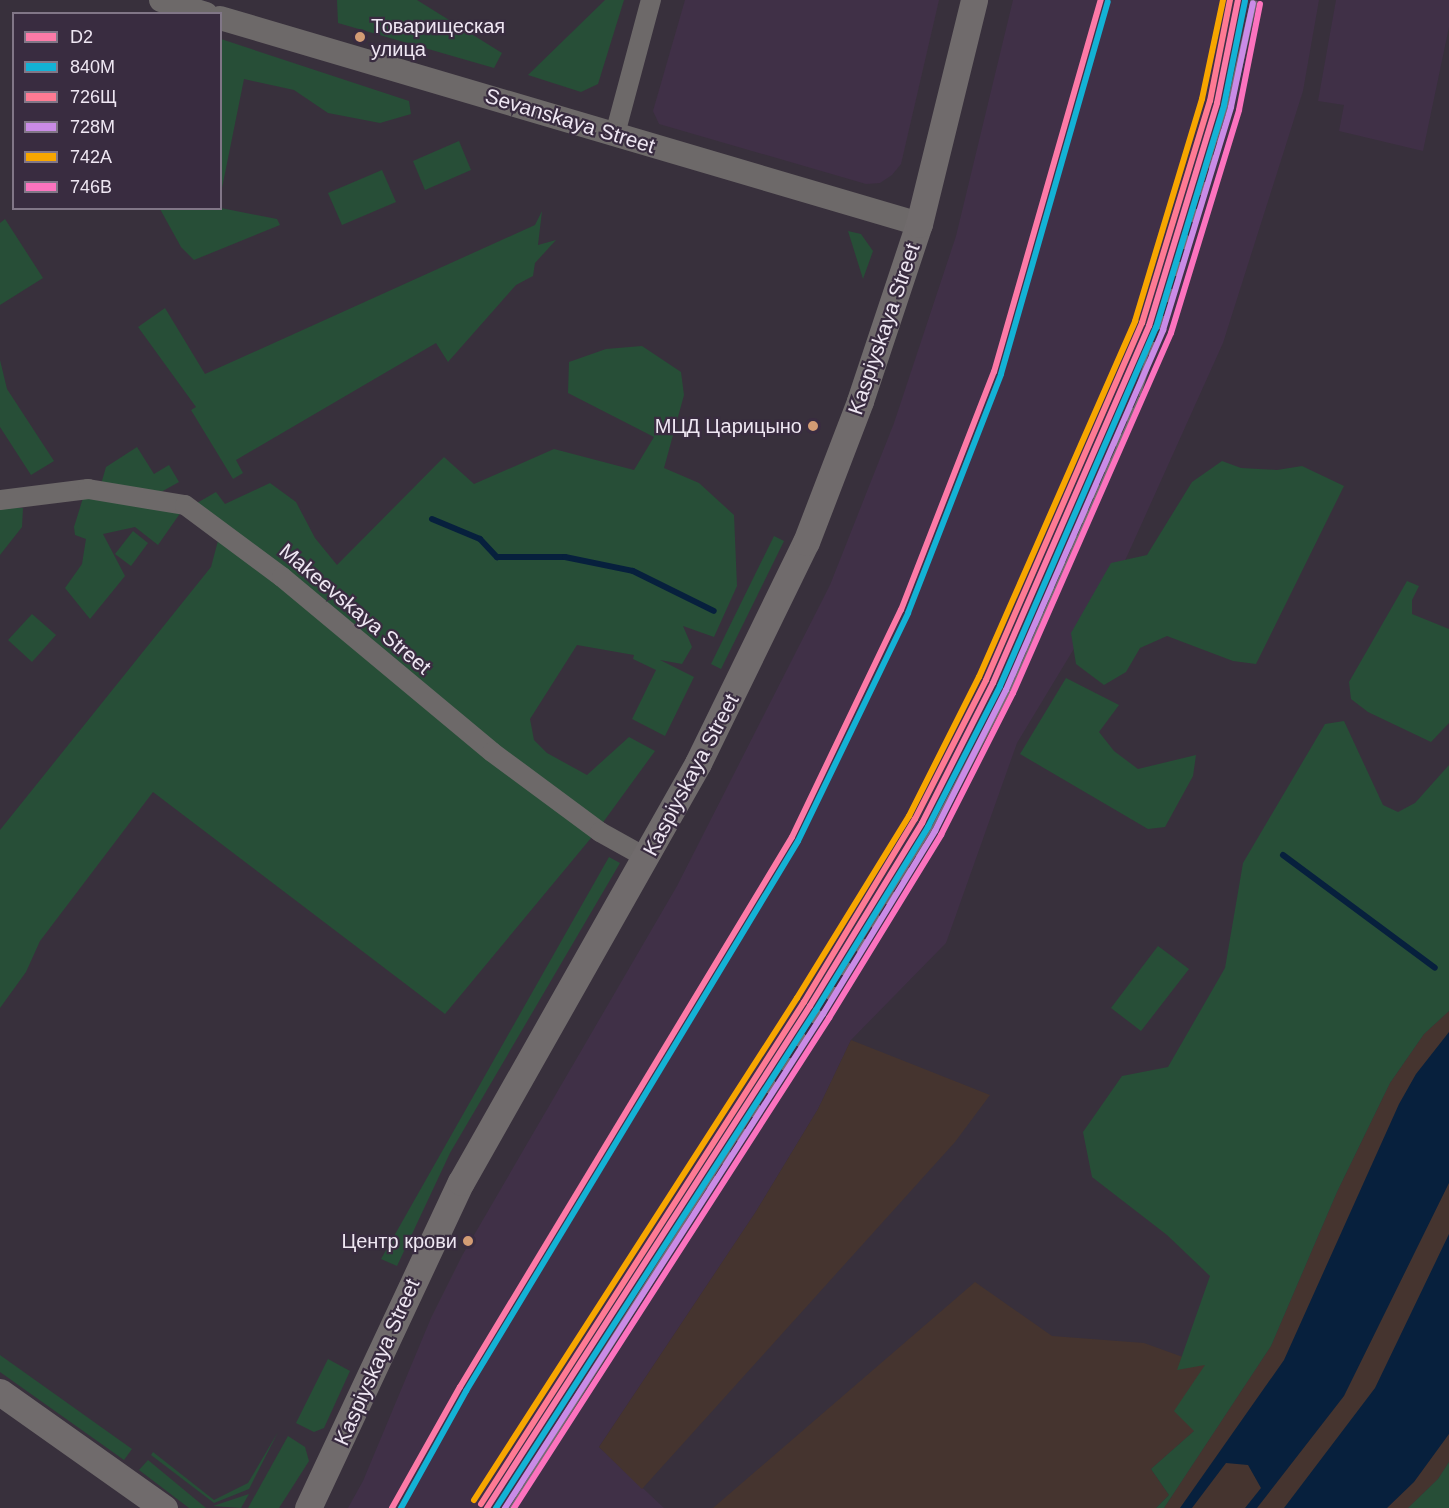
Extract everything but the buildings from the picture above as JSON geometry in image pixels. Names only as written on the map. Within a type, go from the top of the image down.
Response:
[{"type":"main road","name":"Kaspiyskaya Street","points":[[308,1508],[485,1135],[647,858],[735,693],[806,542],[860,401],[919,224],[974,0]]},
{"type":"main road","points":[[0,1392],[164,1508]]},
{"type":"street","points":[[161,0],[200,12]]},
{"type":"street","points":[[615,134],[651,0]]},
{"type":"street","name":"Sevanskaya Street","points":[[222,19],[919,224]]},
{"type":"street","name":"Makeevskaya Street","points":[[0,500],[88,489],[185,505],[282,577],[492,752],[600,832],[647,858]]},
{"type":"shaded area","points":[[685,0],[939,0],[901,164],[892,175],[880,183],[866,184],[659,124],[653,111]]},
{"type":"shaded area","points":[[1013,0],[1319,0],[1303,91],[1223,343],[1119,574],[1017,743],[946,943],[851,1040],[818,1109],[755,1213],[599,1447],[664,1508],[348,1508],[363,1481],[431,1318],[463,1254],[677,886],[830,585],[894,423],[956,236]]},
{"type":"shaded area","points":[[1336,0],[1449,0],[1449,27],[1423,151],[1339,131],[1344,105],[1318,101]]},
{"type":"shaded area","points":[[1449,1011],[1449,1462],[1438,1479],[1408,1508],[1164,1508],[1271,1346],[1337,1192],[1390,1083],[1424,1034]]},
{"type":"shaded area","points":[[851,1040],[990,1095],[955,1142],[642,1489],[599,1447],[755,1213],[818,1109]]},
{"type":"shaded area","points":[[975,1282],[1052,1336],[1144,1343],[1205,1365],[1194,1431],[1151,1469],[1169,1495],[1156,1508],[713,1508]]},
{"type":"green space","points":[[337,0],[417,0],[502,53],[494,68],[338,23]]},
{"type":"green space","points":[[605,0],[624,0],[598,84],[581,92],[528,75]]},
{"type":"green space","points":[[222,39],[409,101],[411,114],[380,123],[328,113],[294,90],[244,79],[222,188]]},
{"type":"green space","points":[[459,141],[471,170],[425,190],[413,161]]},
{"type":"green space","points":[[382,170],[396,202],[342,225],[328,193]]},
{"type":"green space","points":[[222,208],[277,219],[280,225],[194,260],[181,247],[161,210],[222,210]]},
{"type":"green space","points":[[542,211],[538,245],[556,240],[535,263],[533,276],[516,285],[448,362],[436,343],[236,460],[243,473],[233,479],[191,410],[196,407],[138,327],[165,308],[205,374],[535,225]]},
{"type":"green space","points":[[5,219],[43,278],[0,305],[0,223]]},
{"type":"green space","points":[[848,231],[861,234],[873,251],[863,279]]},
{"type":"green space","points":[[642,346],[681,372],[684,395],[664,468],[699,483],[734,515],[737,586],[714,637],[683,626],[692,647],[682,664],[660,660],[694,677],[665,736],[632,719],[656,670],[633,659],[634,655],[577,645],[530,719],[534,740],[547,753],[587,775],[629,737],[655,751],[596,832],[445,1014],[153,792],[40,941],[26,972],[0,1008],[0,830],[211,567],[223,522],[197,503],[216,492],[225,504],[270,483],[296,502],[315,538],[337,565],[444,457],[474,484],[554,449],[634,470],[654,437],[568,393],[569,362],[606,349]]},
{"type":"green space","points":[[0,360],[7,389],[54,461],[31,475],[0,427]]},
{"type":"green space","points":[[137,447],[154,474],[169,465],[179,482],[161,492],[101,484],[106,467]]},
{"type":"green space","points":[[1222,461],[1241,468],[1277,470],[1302,466],[1344,486],[1256,664],[1233,661],[1167,636],[1140,648],[1126,672],[1104,685],[1076,664],[1071,633],[1111,563],[1147,555],[1192,482]]},
{"type":"green space","points":[[83,498],[181,512],[158,545],[135,527],[103,534],[125,576],[90,619],[65,588],[82,564],[86,539],[75,535],[74,527]]},
{"type":"green space","points":[[0,508],[23,508],[22,527],[0,555]]},
{"type":"green space","points":[[133,531],[148,543],[131,566],[115,554]]},
{"type":"green space","points":[[774,536],[784,541],[721,669],[711,664]]},
{"type":"green space","points":[[1407,581],[1419,586],[1412,600],[1412,614],[1449,629],[1449,723],[1431,742],[1368,712],[1351,699],[1349,682]]},
{"type":"green space","points":[[32,614],[56,635],[32,662],[8,640]]},
{"type":"green space","points":[[1066,678],[1119,705],[1099,732],[1114,751],[1138,769],[1196,755],[1193,776],[1165,827],[1148,829],[1020,754]]},
{"type":"green space","points":[[1344,721],[1383,805],[1398,812],[1415,803],[1449,765],[1449,1011],[1424,1034],[1390,1083],[1337,1192],[1271,1346],[1164,1508],[1156,1508],[1169,1495],[1151,1469],[1194,1431],[1174,1411],[1205,1365],[1177,1370],[1210,1276],[1167,1235],[1092,1177],[1083,1132],[1122,1076],[1168,1067],[1225,968],[1243,863],[1325,724]]},
{"type":"green space","points":[[609,857],[620,863],[450,1153],[397,1266],[381,1259]]},
{"type":"green space","points":[[1158,946],[1189,969],[1141,1031],[1111,1008]]},
{"type":"green space","points":[[0,1355],[132,1449],[124,1460],[0,1372]]},
{"type":"green space","points":[[328,1359],[350,1371],[324,1428],[314,1432],[296,1423]]},
{"type":"green space","points":[[278,1432],[249,1489],[214,1503],[151,1455],[153,1452],[214,1500],[248,1483]]},
{"type":"green space","points":[[288,1436],[305,1447],[309,1461],[279,1508],[248,1508]]},
{"type":"green space","points":[[148,1460],[206,1508],[189,1508],[139,1470]]},
{"type":"green space","points":[[1449,1462],[1449,1508],[1408,1508],[1438,1479]]},
{"type":"green space","points":[[249,1494],[241,1508],[213,1506]]},
{"type":"water","points":[[1449,1032],[1449,1183],[1344,1396],[1257,1508],[1245,1508],[1261,1488],[1248,1465],[1226,1463],[1192,1508],[1180,1508],[1284,1360],[1399,1104],[1416,1074]]},
{"type":"water","points":[[1449,1234],[1449,1434],[1414,1482],[1387,1508],[1284,1508],[1375,1388]]},
{"type":"waterway","points":[[432,519],[480,539],[497,557],[565,557],[633,571],[714,611]]},
{"type":"waterway","points":[[1283,855],[1435,968]]},
{"type":"railway","points":[[507,1508],[933,831],[1008,689],[1137,395],[1230,105],[1254,0]]},
{"type":"transit line","name":"D2","points":[[392,1508],[460,1387],[792,837],[901,610],[994,372],[1101,0]]},
{"type":"transit line","name":"742А","points":[[474,1500],[797,998],[909,816],[979,677],[1135,321],[1202,99],[1223,0]]},
{"type":"transit line","name":"726Щ","points":[[481,1504],[804,1002],[915,819],[986,680],[1142,323],[1210,101],[1230,0]]},
{"type":"transit line","name":"D2","points":[[487,1508],[810,1006],[922,823],[993,683],[1149,326],[1217,103],[1238,0]]},
{"type":"transit line","name":"840М","points":[[496,1508],[816,1010],[928,827],[1000,686],[1156,328],[1224,105],[1245,1]]},
{"type":"transit line","name":"840М","points":[[401,1508],[466,1391],[798,841],[908,613],[1001,374],[1108,2]]},
{"type":"transit line","name":"728М","points":[[505,1508],[823,1014],[935,831],[1006,690],[1163,330],[1231,107],[1253,3]]},
{"type":"transit line","name":"746В","points":[[514,1508],[829,1018],[941,835],[1013,693],[1171,333],[1239,110],[1260,4]]},
{"type":"place","name":"Товарищеская улица","points":[[360,37]]},
{"type":"place","name":"МЦД Царицыно","points":[[813,426]]},
{"type":"place","name":"Центр крови","points":[[468,1241]]}]
